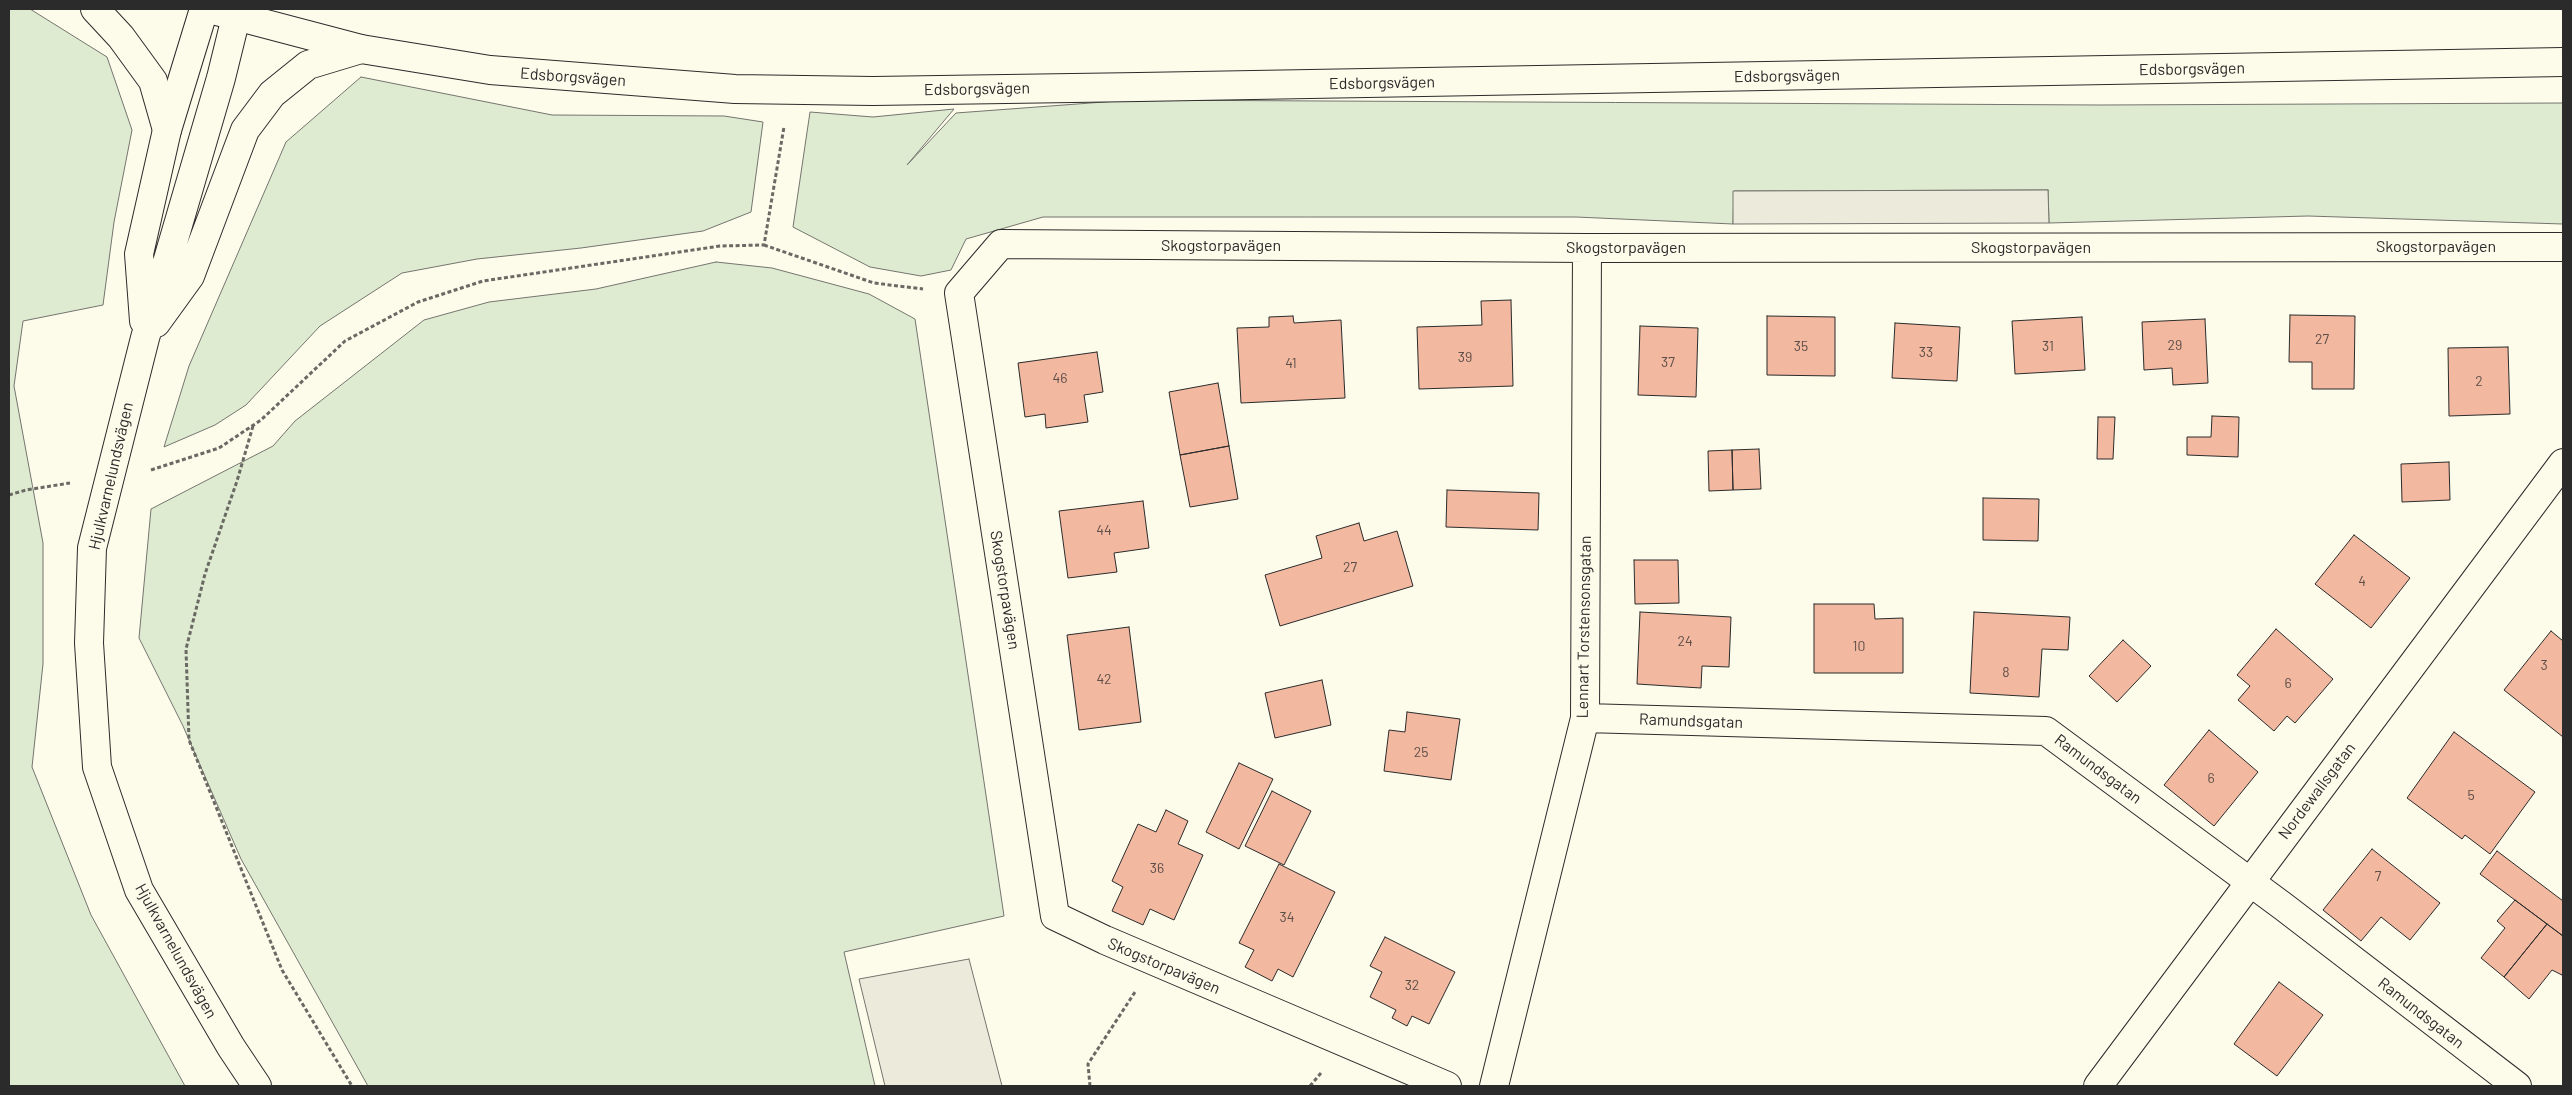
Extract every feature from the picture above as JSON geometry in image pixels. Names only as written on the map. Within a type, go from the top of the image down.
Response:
[{"type":"main road","points":[[95,9],[121,37],[153,81],[167,130]]},
{"type":"main road","points":[[145,338],[139,254],[167,130],[204,9]]},
{"type":"main road","name":"Edsborgsvägen","points":[[209,9],[237,13],[360,49],[509,72],[735,89],[873,90],[2563,62]]},
{"type":"main road","name":"Hjulkvarnelundsvägen","points":[[237,13],[221,78],[145,338],[92,548],[88,643],[97,767],[139,890],[231,1047],[257,1086]]},
{"type":"main road","points":[[145,338],[190,276],[245,130],[272,94],[308,65],[360,49]]},
{"type":"main road","name":"Skogstorpavägen","points":[[1447,1086],[1105,940],[1055,916],[959,294],[1001,244],[1587,248],[2563,247]]},
{"type":"main road","name":"Lennart Torstensonsgatan","points":[[1494,1086],[1585,718],[1587,248]]},
{"type":"main road","name":"Nordewallsgatan","points":[[2098,1086],[2249,882],[2551,496],[2563,463]]},
{"type":"main road","name":"Ramundsgatan","points":[[1585,718],[2046,731],[2249,882],[2517,1086]]},
{"type":"path","points":[[764,245],[785,120]]},
{"type":"path","points":[[145,472],[219,448],[253,426],[345,341],[418,302],[482,281],[720,246],[764,245],[874,283],[959,294]]},
{"type":"path","points":[[253,426],[237,481],[205,574],[186,649],[189,740],[282,970],[352,1086]]},
{"type":"path","points":[[9,495],[26,490],[71,483]]},
{"type":"path","points":[[1090,1086],[1088,1064],[1135,992]]},
{"type":"path","points":[[1310,1086],[1323,1071]]},
{"type":"green space","points":[[9,9],[30,9],[107,57],[132,130],[114,222],[103,305],[23,321],[14,386],[43,543],[43,664],[32,767],[91,915],[185,1086],[9,1086]]},
{"type":"green space","points":[[361,77],[552,115],[724,116],[763,122],[751,212],[703,231],[581,248],[477,259],[402,273],[320,326],[246,405],[215,425],[164,447],[189,366],[286,142]]},
{"type":"green space","points":[[1131,100],[2100,105],[2563,103],[2563,224],[2308,216],[2049,223],[2048,190],[1734,191],[1733,224],[1576,217],[1043,217],[966,239],[951,270],[921,276],[870,267],[793,227],[810,112],[873,117],[954,109],[907,165],[956,113]]},
{"type":"green space","points":[[716,262],[772,268],[869,294],[915,319],[1004,916],[844,952],[875,1086],[368,1086],[241,859],[183,726],[139,638],[151,509],[273,446],[295,421],[424,320],[489,302],[596,289]]},
{"type":"shaded area","points":[[2048,190],[2049,223],[1733,224],[1733,191]]},
{"type":"shaded area","points":[[969,959],[1002,1086],[885,1086],[859,979]]},
{"type":"building","points":[[1511,300],[1513,386],[1419,389],[1417,327],[1482,325],[1481,301]]},
{"type":"building","points":[[2290,315],[2355,316],[2354,389],[2312,389],[2312,362],[2289,362]]},
{"type":"building","points":[[1293,316],[1294,323],[1341,320],[1345,398],[1241,403],[1237,328],[1269,327],[1269,317]]},
{"type":"building","points":[[1767,316],[1835,317],[1835,376],[1767,375]]},
{"type":"building","points":[[2082,317],[2085,370],[2015,374],[2012,321]]},
{"type":"building","points":[[2205,319],[2208,383],[2173,385],[2172,368],[2144,370],[2142,322]]},
{"type":"building","points":[[1895,323],[1960,327],[1957,381],[1892,378]]},
{"type":"building","points":[[1640,326],[1698,328],[1696,397],[1638,395]]},
{"type":"building","points":[[2508,347],[2510,414],[2449,416],[2448,348]]},
{"type":"building","points":[[1097,352],[1103,392],[1084,395],[1088,422],[1046,428],[1045,414],[1025,417],[1018,363]]},
{"type":"building","points":[[1218,383],[1229,446],[1180,455],[1169,392]]},
{"type":"building","points":[[2212,416],[2239,417],[2238,457],[2187,455],[2187,437],[2211,437]]},
{"type":"building","points":[[2098,417],[2115,417],[2113,459],[2097,459]]},
{"type":"building","points":[[1229,446],[1238,499],[1190,507],[1180,455]]},
{"type":"building","points":[[1759,449],[1761,489],[1733,490],[1732,450]]},
{"type":"building","points":[[1732,450],[1733,490],[1709,491],[1708,451]]},
{"type":"building","points":[[2449,462],[2450,500],[2402,502],[2401,464]]},
{"type":"building","points":[[1447,490],[1539,493],[1538,530],[1446,527]]},
{"type":"building","points":[[1983,498],[2039,499],[2038,541],[1983,540]]},
{"type":"building","points":[[1143,501],[1149,548],[1114,553],[1117,572],[1068,578],[1059,511]]},
{"type":"building","points":[[1359,523],[1364,541],[1397,531],[1413,586],[1280,626],[1265,575],[1322,558],[1316,536]]},
{"type":"building","points":[[2354,535],[2410,578],[2371,628],[2315,584]]},
{"type":"building","points":[[1634,560],[1678,560],[1679,603],[1635,604]]},
{"type":"building","points":[[1814,604],[1874,604],[1875,619],[1903,618],[1903,673],[1814,673]]},
{"type":"building","points":[[1640,612],[1731,617],[1729,667],[1702,666],[1701,688],[1637,684]]},
{"type":"building","points":[[1974,612],[2070,617],[2068,650],[2042,649],[2039,697],[1970,693]]},
{"type":"building","points":[[1129,627],[1141,722],[1079,730],[1067,635]]},
{"type":"building","points":[[2276,629],[2333,679],[2295,723],[2287,716],[2274,731],[2238,700],[2250,686],[2237,675]]},
{"type":"building","points":[[2551,631],[2563,641],[2563,737],[2504,690]]},
{"type":"building","points":[[2123,640],[2151,666],[2117,702],[2089,676]]},
{"type":"building","points":[[1322,680],[1331,725],[1275,738],[1265,693]]},
{"type":"building","points":[[1407,712],[1460,719],[1451,780],[1384,771],[1389,730],[1405,732]]},
{"type":"building","points":[[2209,730],[2258,772],[2214,826],[2164,785]]},
{"type":"building","points":[[2454,732],[2535,792],[2490,854],[2465,835],[2462,839],[2407,798]]},
{"type":"building","points":[[1239,763],[1273,779],[1239,849],[1206,832]]},
{"type":"building","points":[[1272,791],[1311,811],[1284,865],[1245,846]]},
{"type":"building","points":[[1166,810],[1188,821],[1178,844],[1203,855],[1174,920],[1150,909],[1143,925],[1112,911],[1123,887],[1112,881],[1138,824],[1156,832]]},
{"type":"building","points":[[2372,849],[2440,903],[2410,940],[2381,917],[2361,941],[2323,910]]},
{"type":"building","points":[[2497,851],[2563,901],[2563,936],[2480,874]]},
{"type":"building","points":[[1279,864],[1335,892],[1293,977],[1278,969],[1272,981],[1245,967],[1254,950],[1239,943]]},
{"type":"building","points":[[2515,900],[2547,924],[2504,977],[2481,958],[2505,928],[2497,921]]},
{"type":"building","points":[[2547,924],[2563,936],[2563,973],[2562,975],[2552,970],[2529,999],[2504,977]]},
{"type":"building","points":[[1385,937],[1455,972],[1429,1024],[1412,1016],[1407,1026],[1392,1018],[1396,1010],[1370,997],[1382,972],[1370,966]]},
{"type":"building","points":[[2279,982],[2323,1015],[2277,1076],[2234,1044]]}]
